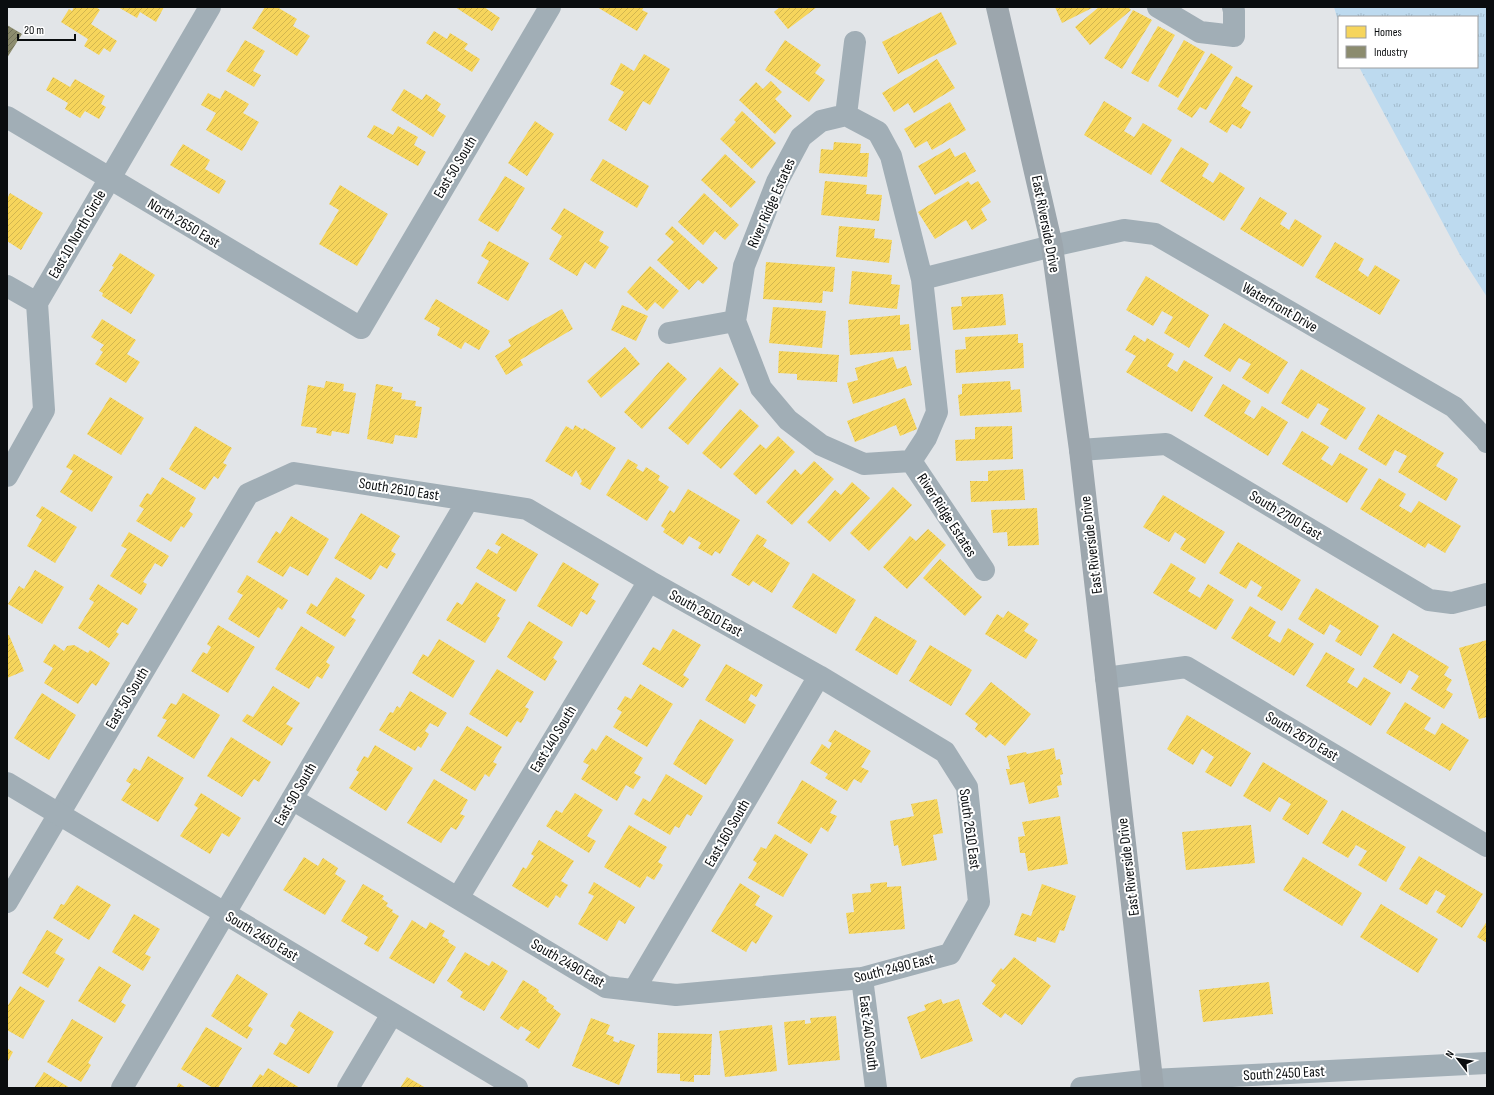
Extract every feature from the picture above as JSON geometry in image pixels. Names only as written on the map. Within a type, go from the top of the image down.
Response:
[{"type":"main road","name":"East Riverside Drive","points":[[997,7],[1052,246],[1080,450],[1153,1084]]},
{"type":"street","name":"East 10 North Circle","points":[[37,302],[210,7]]},
{"type":"street","name":"East 50 South","points":[[361,328],[550,7]]},
{"type":"street","points":[[1158,7],[1200,32],[1234,36],[1233,7]]},
{"type":"street","points":[[846,115],[855,42]]},
{"type":"street","name":"River Ridge Estates","points":[[846,115],[878,132],[891,156],[922,279],[936,412],[926,438],[911,460],[864,464],[821,445],[788,420],[761,388],[735,321],[744,266],[777,182],[801,137],[821,121],[846,115]]},
{"type":"street","name":"North 2650 East","points":[[7,117],[361,328]]},
{"type":"street","name":"Waterfront Drive","points":[[1052,246],[1124,230],[1155,234],[1454,407],[1487,442]]},
{"type":"street","points":[[922,279],[1052,246]]},
{"type":"street","points":[[7,286],[37,302],[44,410],[7,476]]},
{"type":"street","points":[[669,333],[735,321]]},
{"type":"street","name":"South 2700 East","points":[[1080,450],[1166,444],[1429,600],[1452,603],[1487,594]]},
{"type":"street","name":"River Ridge Estates","points":[[911,460],[984,570]]},
{"type":"street","name":"South 2610 East","points":[[248,494],[294,473],[527,509],[648,581],[819,676],[945,752],[967,786],[979,902],[950,954]]},
{"type":"street","name":"East 50 South","points":[[7,902],[248,494]]},
{"type":"street","name":"East 90 South","points":[[122,1088],[468,500]]},
{"type":"street","name":"East 140 South","points":[[458,898],[648,581]]},
{"type":"street","name":"South 2670 East","points":[[1106,678],[1186,667],[1487,846]]},
{"type":"street","name":"East 160 South","points":[[634,990],[819,676]]},
{"type":"street","name":"South 2450 East","points":[[7,783],[518,1088]]},
{"type":"street","name":"South 2490 East","points":[[292,799],[606,987],[676,995],[862,978],[950,954]]},
{"type":"street","name":"East 240 South","points":[[862,978],[876,1088]]},
{"type":"street","points":[[348,1088],[392,1014]]},
{"type":"street","name":"South 2450 East","points":[[1081,1088],[1487,1064]]},
{"type":"green space","points":[[1334,7],[1487,7],[1487,297],[1460,255],[1360,68],[1478,68],[1478,16],[1338,16],[1338,21]]},
{"type":"building: Homes","points":[[74,7],[96,7],[100,10],[91,24],[117,41],[110,52],[104,48],[99,55],[84,46],[88,39],[61,22],[69,9],[72,11]]},
{"type":"building: Homes","points":[[118,7],[164,7],[156,22],[140,12],[137,18]]},
{"type":"building: Homes","points":[[265,7],[277,7],[297,19],[293,26],[310,36],[297,56],[252,28]]},
{"type":"building: Homes","points":[[455,7],[484,7],[500,18],[492,31]]},
{"type":"building: Homes","points":[[597,7],[644,7],[642,10],[648,13],[637,31]]},
{"type":"building: Homes","points":[[780,7],[817,7],[788,29],[774,12]]},
{"type":"building: Homes","points":[[1055,7],[1094,7],[1062,23]]},
{"type":"building: Homes","points":[[1099,7],[1128,7],[1131,10],[1090,45],[1075,27]]},
{"type":"building: Homes","points":[[1133,10],[1152,20],[1122,69],[1104,58]]},
{"type":"building: Homes","points":[[941,12],[957,44],[898,74],[882,42]]},
{"type":"building: Homes","points":[[1158,26],[1175,35],[1148,82],[1131,73]]},
{"type":"building: Homes","points":[[434,31],[447,39],[450,33],[468,44],[464,49],[480,59],[472,72],[426,43]]},
{"type":"building: Homes","points":[[245,40],[265,51],[253,71],[261,75],[254,87],[226,71]]},
{"type":"building: Homes","points":[[785,40],[821,65],[815,73],[825,80],[809,102],[765,70]]},
{"type":"building: Homes","points":[[1184,40],[1205,52],[1178,98],[1158,86]]},
{"type":"building: Homes","points":[[1211,53],[1233,67],[1206,110],[1200,107],[1192,118],[1177,109]]},
{"type":"building: Homes","points":[[644,54],[670,69],[650,105],[643,101],[626,131],[608,120],[624,92],[610,84],[621,63],[634,71]]},
{"type":"building: Homes","points":[[937,59],[955,88],[914,113],[908,103],[894,112],[882,93]]},
{"type":"building: Homes","points":[[1236,76],[1253,86],[1241,106],[1251,112],[1241,129],[1232,124],[1227,133],[1209,122]]},
{"type":"building: Homes","points":[[53,77],[70,87],[75,79],[105,96],[101,104],[106,107],[99,119],[85,111],[80,118],[65,109],[68,103],[46,90]]},
{"type":"building: Homes","points":[[771,81],[782,92],[775,99],[792,116],[775,134],[739,100],[756,82],[763,89]]},
{"type":"building: Homes","points":[[404,89],[422,100],[426,94],[441,104],[437,110],[446,116],[433,137],[391,110]]},
{"type":"building: Homes","points":[[225,90],[249,104],[243,113],[259,122],[242,151],[206,130],[216,113],[201,105],[208,93],[220,99]]},
{"type":"building: Homes","points":[[1104,101],[1132,118],[1124,131],[1134,137],[1143,123],[1172,140],[1151,175],[1084,135]]},
{"type":"building: Homes","points":[[950,102],[966,130],[932,150],[927,141],[915,148],[904,129]]},
{"type":"building: Homes","points":[[742,111],[776,143],[752,169],[720,139],[736,122],[734,120]]},
{"type":"building: Homes","points":[[535,121],[554,134],[527,176],[508,163]]},
{"type":"building: Homes","points":[[374,125],[393,135],[398,126],[418,137],[414,145],[426,152],[418,166],[367,137]]},
{"type":"building: Homes","points":[[834,142],[861,144],[860,153],[869,153],[867,177],[819,173],[821,149],[833,150]]},
{"type":"building: Homes","points":[[183,144],[210,160],[205,169],[226,181],[219,194],[170,165]]},
{"type":"building: Homes","points":[[1181,147],[1209,164],[1202,176],[1213,183],[1220,172],[1245,188],[1224,221],[1160,181]]},
{"type":"building: Homes","points":[[950,148],[955,157],[965,152],[976,171],[935,195],[918,166]]},
{"type":"building: Homes","points":[[725,154],[756,182],[731,208],[701,180]]},
{"type":"building: Homes","points":[[603,159],[649,186],[637,208],[590,180]]},
{"type":"building: Homes","points":[[505,176],[525,188],[498,232],[478,220]]},
{"type":"building: Homes","points":[[825,181],[867,185],[866,194],[882,195],[879,221],[821,215]]},
{"type":"building: Homes","points":[[968,181],[971,185],[978,181],[991,202],[981,209],[987,220],[972,230],[966,220],[935,239],[918,212]]},
{"type":"building: Homes","points":[[340,185],[388,214],[357,266],[319,244],[339,210],[329,204]]},
{"type":"building: Homes","points":[[10,193],[43,213],[21,250],[7,241],[7,199]]},
{"type":"building: Homes","points":[[704,193],[739,225],[725,240],[715,231],[703,245],[678,222]]},
{"type":"building: Homes","points":[[1260,197],[1287,213],[1280,224],[1289,230],[1295,219],[1322,236],[1303,267],[1240,229]]},
{"type":"building: Homes","points":[[564,208],[604,232],[599,241],[609,247],[595,269],[585,262],[577,276],[549,259],[562,236],[551,229]]},
{"type":"building: Homes","points":[[672,226],[718,268],[703,284],[698,280],[689,290],[657,260],[674,242],[665,234]]},
{"type":"building: Homes","points":[[839,226],[875,229],[874,238],[892,240],[889,263],[836,257]]},
{"type":"building: Homes","points":[[489,241],[529,263],[508,301],[477,283],[489,261],[481,256]]},
{"type":"building: Homes","points":[[1335,242],[1364,259],[1358,270],[1368,277],[1375,265],[1400,280],[1380,315],[1315,277]]},
{"type":"building: Homes","points":[[120,253],[155,275],[131,314],[102,296],[103,293],[99,291],[114,267],[112,266]]},
{"type":"building: Homes","points":[[766,262],[835,267],[833,292],[823,291],[822,303],[763,299]]},
{"type":"building: Homes","points":[[650,266],[679,291],[663,309],[655,302],[647,311],[627,292]]},
{"type":"building: Homes","points":[[852,271],[892,275],[891,284],[900,285],[897,309],[849,304]]},
{"type":"building: Homes","points":[[1146,276],[1209,315],[1189,348],[1164,333],[1173,317],[1162,311],[1153,326],[1126,310]]},
{"type":"building: Homes","points":[[1003,294],[1006,325],[953,330],[951,307],[962,306],[961,297]]},
{"type":"building: Homes","points":[[436,299],[490,331],[479,350],[465,342],[461,349],[437,335],[440,328],[424,319]]},
{"type":"building: Homes","points":[[622,305],[648,316],[636,341],[611,330]]},
{"type":"building: Homes","points":[[773,307],[826,311],[822,348],[769,343]]},
{"type":"building: Homes","points":[[562,309],[573,329],[520,360],[523,365],[506,375],[495,356],[511,346],[508,340]]},
{"type":"building: Homes","points":[[900,315],[900,325],[909,324],[911,350],[850,355],[848,320]]},
{"type":"building: Homes","points":[[102,319],[136,340],[127,354],[140,362],[126,383],[95,364],[103,352],[100,350],[104,345],[91,337]]},
{"type":"building: Homes","points":[[1224,323],[1288,362],[1268,394],[1242,378],[1251,364],[1239,358],[1230,372],[1204,356]]},
{"type":"building: Homes","points":[[1018,334],[1018,343],[1023,343],[1024,368],[956,373],[955,350],[966,349],[965,337]]},
{"type":"building: Homes","points":[[1134,335],[1145,342],[1147,338],[1174,354],[1167,366],[1177,372],[1184,360],[1213,377],[1192,412],[1126,372],[1136,356],[1125,350]]},
{"type":"building: Homes","points":[[625,347],[640,364],[601,398],[587,381]]},
{"type":"building: Homes","points":[[779,351],[839,355],[837,382],[797,380],[797,374],[778,373]]},
{"type":"building: Homes","points":[[893,357],[897,369],[906,366],[912,385],[853,404],[847,383],[858,380],[855,368]]},
{"type":"building: Homes","points":[[668,362],[687,379],[642,429],[624,412]]},
{"type":"building: Homes","points":[[720,367],[739,384],[688,445],[668,428]]},
{"type":"building: Homes","points":[[1301,369],[1366,408],[1346,440],[1320,424],[1329,409],[1318,403],[1308,419],[1281,403]]},
{"type":"building: Homes","points":[[326,381],[344,384],[343,391],[356,393],[349,434],[332,431],[331,436],[316,433],[317,428],[301,426],[308,385],[324,388]]},
{"type":"building: Homes","points":[[1010,381],[1011,390],[1020,389],[1022,412],[960,416],[958,395],[962,394],[962,384]]},
{"type":"building: Homes","points":[[376,384],[393,387],[392,391],[402,393],[401,399],[416,401],[415,406],[422,407],[417,438],[395,435],[393,444],[367,439]]},
{"type":"building: Homes","points":[[1223,384],[1251,401],[1244,413],[1254,419],[1262,406],[1288,422],[1268,456],[1204,416]]},
{"type":"building: Homes","points":[[110,397],[144,418],[121,455],[87,434]]},
{"type":"building: Homes","points":[[905,398],[917,429],[900,436],[896,425],[855,442],[847,421]]},
{"type":"building: Homes","points":[[740,409],[759,426],[721,469],[702,453]]},
{"type":"building: Homes","points":[[1378,414],[1444,453],[1436,466],[1458,479],[1446,501],[1398,472],[1407,456],[1395,450],[1386,466],[1358,449]]},
{"type":"building: Homes","points":[[575,425],[583,430],[584,428],[616,448],[590,490],[580,484],[582,481],[576,470],[572,477],[545,461],[566,426],[573,430]]},
{"type":"building: Homes","points":[[195,426],[232,448],[223,463],[227,465],[218,479],[214,476],[205,490],[169,469]]},
{"type":"building: Homes","points":[[1012,426],[1013,459],[956,461],[955,440],[975,439],[975,427]]},
{"type":"building: Homes","points":[[1302,431],[1329,447],[1321,459],[1332,466],[1340,453],[1368,469],[1347,503],[1282,464]]},
{"type":"building: Homes","points":[[778,436],[795,452],[756,495],[733,474],[760,444],[766,449]]},
{"type":"building: Homes","points":[[74,454],[113,477],[92,512],[60,492],[73,471],[66,467]]},
{"type":"building: Homes","points":[[628,459],[638,465],[636,468],[643,472],[646,467],[660,476],[658,480],[669,487],[647,521],[606,495]]},
{"type":"building: Homes","points":[[814,461],[834,479],[792,525],[766,502],[795,469],[801,475]]},
{"type":"building: Homes","points":[[1023,469],[1025,500],[971,502],[970,481],[988,481],[988,471]]},
{"type":"building: Homes","points":[[162,477],[196,498],[189,511],[193,514],[184,528],[181,526],[171,542],[136,521],[144,509],[139,506],[147,493],[151,495]]},
{"type":"building: Homes","points":[[1379,478],[1406,494],[1399,506],[1411,513],[1419,501],[1461,526],[1445,553],[1428,543],[1425,548],[1360,509]]},
{"type":"building: Homes","points":[[852,482],[870,498],[830,542],[807,522],[835,490],[841,495]]},
{"type":"building: Homes","points":[[893,487],[912,505],[869,551],[850,533]]},
{"type":"building: Homes","points":[[688,489],[740,520],[720,554],[715,551],[712,556],[698,548],[701,543],[689,536],[683,545],[663,532],[665,529],[661,526],[670,510],[674,513]]},
{"type":"building: Homes","points":[[1163,495],[1225,532],[1205,564],[1180,549],[1186,539],[1175,532],[1169,542],[1143,527]]},
{"type":"building: Homes","points":[[42,506],[77,527],[55,563],[27,546],[42,520],[36,516]]},
{"type":"building: Homes","points":[[1037,508],[1039,545],[1008,546],[1007,532],[993,533],[991,510]]},
{"type":"building: Homes","points":[[361,513],[400,536],[391,551],[396,554],[387,569],[380,565],[371,580],[334,558]]},
{"type":"building: Homes","points":[[291,516],[329,539],[308,576],[290,566],[283,577],[257,562],[276,531],[280,534]]},
{"type":"building: Homes","points":[[928,529],[946,545],[907,589],[883,567],[910,536],[916,541]]},
{"type":"building: Homes","points":[[129,532],[169,556],[162,567],[155,563],[143,582],[147,584],[141,595],[110,576],[127,549],[121,546]]},
{"type":"building: Homes","points":[[502,533],[538,554],[516,592],[476,568],[488,549],[497,554],[501,547],[495,544]]},
{"type":"building: Homes","points":[[757,534],[767,540],[763,546],[790,563],[772,593],[753,581],[749,586],[731,575]]},
{"type":"building: Homes","points":[[1238,542],[1301,580],[1282,611],[1257,596],[1262,587],[1251,580],[1246,589],[1219,573]]},
{"type":"building: Homes","points":[[940,559],[982,597],[965,616],[923,578]]},
{"type":"building: Homes","points":[[563,562],[599,584],[591,598],[596,601],[587,615],[581,611],[572,627],[537,606]]},
{"type":"building: Homes","points":[[1171,563],[1196,578],[1188,591],[1200,598],[1208,584],[1234,600],[1216,630],[1153,593]]},
{"type":"building: Homes","points":[[35,570],[64,587],[42,624],[8,604],[19,586],[24,589]]},
{"type":"building: Homes","points":[[813,573],[856,600],[836,634],[792,607]]},
{"type":"building: Homes","points":[[247,575],[288,600],[282,610],[278,607],[259,638],[228,619],[243,595],[237,592]]},
{"type":"building: Homes","points":[[336,577],[365,595],[351,617],[356,620],[345,637],[306,613],[311,603],[317,607]]},
{"type":"building: Homes","points":[[476,582],[506,600],[497,616],[500,618],[485,643],[446,620],[457,602],[462,605]]},
{"type":"building: Homes","points":[[98,584],[138,609],[128,625],[122,622],[116,632],[119,634],[109,648],[78,628],[94,602],[89,599]]},
{"type":"building: Homes","points":[[1316,588],[1379,626],[1361,656],[1335,641],[1341,631],[1330,624],[1324,635],[1298,619]]},
{"type":"building: Homes","points":[[1250,606],[1276,622],[1268,636],[1280,643],[1288,628],[1314,644],[1294,676],[1231,638]]},
{"type":"building: Homes","points":[[1008,611],[1029,624],[1024,631],[1038,640],[1026,659],[985,634],[997,614],[1003,618]]},
{"type":"building: Homes","points":[[875,616],[917,641],[897,675],[855,650]]},
{"type":"building: Homes","points":[[529,621],[563,642],[553,658],[557,661],[545,681],[507,657]]},
{"type":"building: Homes","points":[[218,625],[255,647],[228,693],[191,671],[203,652],[207,654],[211,647],[207,644]]},
{"type":"building: Homes","points":[[301,626],[335,647],[326,662],[330,665],[322,679],[317,676],[309,689],[275,669]]},
{"type":"building: Homes","points":[[673,629],[701,645],[683,675],[689,679],[683,688],[642,664],[653,647],[660,651]]},
{"type":"building: Homes","points":[[1393,633],[1449,667],[1444,675],[1452,680],[1446,690],[1453,694],[1444,709],[1411,689],[1419,676],[1409,670],[1401,684],[1373,667]]},
{"type":"building: Homes","points":[[7,635],[9,635],[24,671],[7,678]]},
{"type":"building: Homes","points":[[439,639],[475,661],[453,698],[412,673],[423,654],[428,657]]},
{"type":"building: Homes","points":[[1487,640],[1487,717],[1479,719],[1459,648]]},
{"type":"building: Homes","points":[[54,644],[64,651],[67,646],[74,645],[88,653],[90,650],[110,663],[96,686],[92,683],[78,704],[44,683],[53,668],[43,662]]},
{"type":"building: Homes","points":[[930,645],[972,670],[951,706],[909,681]]},
{"type":"building: Homes","points":[[1326,652],[1355,669],[1347,682],[1357,688],[1364,677],[1391,693],[1371,726],[1306,686]]},
{"type":"building: Homes","points":[[726,664],[763,685],[756,697],[751,694],[748,700],[756,705],[745,724],[705,700]]},
{"type":"building: Homes","points":[[497,669],[534,692],[525,707],[529,709],[521,723],[517,721],[507,737],[469,714]]},
{"type":"building: Homes","points":[[991,682],[1031,714],[1005,746],[990,734],[986,738],[975,729],[978,724],[965,714]]},
{"type":"building: Homes","points":[[640,684],[673,704],[647,747],[613,727],[622,712],[617,709],[625,696],[631,699]]},
{"type":"building: Homes","points":[[273,686],[300,703],[286,724],[293,728],[282,746],[242,721],[247,714],[253,717]]},
{"type":"building: Homes","points":[[410,691],[447,713],[438,727],[430,723],[425,731],[429,734],[421,748],[418,746],[415,751],[379,730],[390,712],[393,713],[397,706],[400,708]]},
{"type":"building: Homes","points":[[42,693],[76,715],[49,760],[14,738]]},
{"type":"building: Homes","points":[[183,693],[220,715],[194,759],[157,736],[167,720],[162,718],[171,703],[176,705]]},
{"type":"building: Homes","points":[[1405,702],[1431,718],[1424,729],[1435,735],[1442,723],[1469,740],[1450,771],[1386,733]]},
{"type":"building: Homes","points":[[1187,715],[1251,753],[1231,787],[1205,772],[1214,757],[1202,749],[1193,765],[1167,749]]},
{"type":"building: Homes","points":[[700,719],[734,740],[706,785],[673,764]]},
{"type":"building: Homes","points":[[467,726],[502,747],[493,762],[497,764],[489,777],[485,774],[475,791],[440,770]]},
{"type":"building: Homes","points":[[835,730],[871,751],[861,767],[869,771],[861,783],[854,779],[847,791],[825,778],[828,774],[810,763],[822,744],[829,749],[832,743],[828,741]]},
{"type":"building: Homes","points":[[606,735],[643,758],[634,773],[641,777],[633,789],[626,785],[617,801],[581,779],[589,765],[583,762],[592,748],[596,751]]},
{"type":"building: Homes","points":[[231,737],[271,762],[259,782],[254,779],[242,797],[207,776]]},
{"type":"building: Homes","points":[[375,745],[413,768],[386,811],[349,788],[359,772],[356,770],[364,756],[368,758]]},
{"type":"building: Homes","points":[[1054,748],[1056,760],[1060,759],[1063,774],[1060,775],[1062,785],[1057,786],[1059,797],[1029,804],[1024,782],[1010,785],[1006,769],[1010,769],[1007,756],[1026,752],[1027,754]]},
{"type":"building: Homes","points":[[148,756],[184,778],[158,822],[121,800],[131,784],[126,781],[134,768],[140,771]]},
{"type":"building: Homes","points":[[1263,762],[1328,801],[1308,835],[1282,819],[1291,804],[1279,797],[1270,812],[1243,796]]},
{"type":"building: Homes","points":[[666,774],[703,796],[691,816],[687,814],[679,828],[675,826],[670,835],[634,814],[643,798],[650,802]]},
{"type":"building: Homes","points":[[434,779],[468,800],[460,814],[465,816],[456,830],[451,827],[441,843],[407,823]]},
{"type":"building: Homes","points":[[802,780],[837,801],[830,813],[837,816],[828,832],[821,827],[811,844],[777,823]]},
{"type":"building: Homes","points":[[201,793],[241,818],[229,837],[222,833],[210,854],[180,836],[198,808],[194,805]]},
{"type":"building: Homes","points":[[575,793],[603,810],[587,836],[596,841],[589,853],[546,826],[556,810],[562,813]]},
{"type":"building: Homes","points":[[937,799],[943,833],[933,835],[937,860],[902,866],[898,845],[894,846],[890,821],[914,816],[911,804]]},
{"type":"building: Homes","points":[[1342,810],[1406,847],[1386,882],[1358,865],[1367,851],[1356,845],[1348,858],[1322,843]]},
{"type":"building: Homes","points":[[1060,816],[1068,864],[1028,871],[1025,853],[1020,853],[1018,837],[1025,836],[1022,822]]},
{"type":"building: Homes","points":[[629,825],[667,847],[658,862],[663,865],[654,880],[647,876],[640,888],[604,867]]},
{"type":"building: Homes","points":[[1251,825],[1255,863],[1186,870],[1182,832]]},
{"type":"building: Homes","points":[[775,834],[808,854],[783,897],[748,878],[757,863],[753,860],[761,847],[766,849]]},
{"type":"building: Homes","points":[[539,840],[574,861],[561,881],[568,885],[560,898],[556,895],[548,908],[512,886],[523,867],[526,869],[534,856],[531,854]]},
{"type":"building: Homes","points":[[1419,856],[1483,894],[1462,928],[1436,912],[1446,896],[1436,890],[1427,905],[1399,889]]},
{"type":"building: Homes","points":[[304,857],[318,866],[323,858],[338,868],[335,874],[346,881],[325,915],[283,890]]},
{"type":"building: Homes","points":[[1303,857],[1362,893],[1342,926],[1283,890]]},
{"type":"building: Homes","points":[[594,882],[635,907],[625,924],[619,920],[607,941],[578,924],[594,896],[588,893]]},
{"type":"building: Homes","points":[[887,882],[887,887],[901,886],[905,929],[849,934],[846,913],[854,912],[852,894],[871,892],[870,884]]},
{"type":"building: Homes","points":[[740,883],[760,896],[755,905],[773,916],[756,944],[752,941],[746,952],[711,931]]},
{"type":"building: Homes","points":[[363,884],[384,896],[382,899],[388,903],[386,906],[399,916],[378,952],[364,944],[368,937],[341,921]]},
{"type":"building: Homes","points":[[1042,884],[1076,896],[1064,931],[1060,930],[1055,943],[1037,937],[1036,942],[1014,935],[1022,913],[1031,916]]},
{"type":"building: Homes","points":[[77,885],[111,905],[89,940],[53,918],[61,904],[64,905]]},
{"type":"building: Homes","points":[[1381,904],[1438,939],[1418,973],[1360,937]]},
{"type":"building: Homes","points":[[134,914],[160,929],[145,954],[151,957],[143,971],[112,952]]},
{"type":"building: Homes","points":[[412,920],[426,929],[430,922],[445,931],[442,936],[456,947],[434,984],[389,958]]},
{"type":"building: Homes","points":[[1487,921],[1487,943],[1477,937]]},
{"type":"building: Homes","points":[[47,930],[63,939],[55,953],[65,959],[48,988],[22,973]]},
{"type":"building: Homes","points":[[465,952],[489,966],[492,961],[508,971],[484,1011],[460,997],[463,992],[447,981]]},
{"type":"building: Homes","points":[[1014,957],[1051,986],[1022,1025],[1005,1013],[1001,1018],[982,1004],[996,985],[991,981],[1001,968],[1003,970]]},
{"type":"building: Homes","points":[[99,966],[131,985],[121,1002],[126,1005],[115,1023],[78,1001]]},
{"type":"building: Homes","points":[[237,974],[268,994],[248,1026],[253,1029],[247,1039],[211,1016]]},
{"type":"building: Homes","points":[[523,980],[539,990],[538,992],[547,998],[546,1001],[554,1006],[553,1008],[561,1014],[539,1049],[525,1040],[531,1032],[521,1026],[518,1030],[500,1018]]},
{"type":"building: Homes","points":[[1269,982],[1273,1014],[1203,1022],[1199,990]]},
{"type":"building: Homes","points":[[20,986],[45,1001],[23,1039],[7,1030],[7,1007]]},
{"type":"building: Homes","points":[[941,999],[943,1004],[959,999],[973,1041],[921,1059],[907,1017],[926,1010],[924,1005]]},
{"type":"building: Homes","points":[[299,1011],[334,1032],[309,1074],[273,1054],[280,1042],[286,1045],[295,1030],[290,1026]]},
{"type":"building: Homes","points":[[836,1016],[840,1060],[788,1065],[784,1022],[805,1020],[805,1024],[811,1023],[810,1018]]},
{"type":"building: Homes","points":[[591,1018],[610,1025],[606,1034],[614,1037],[613,1041],[619,1043],[620,1040],[635,1045],[619,1085],[572,1066]]},
{"type":"building: Homes","points":[[72,1019],[103,1037],[88,1063],[91,1065],[81,1082],[47,1062]]},
{"type":"building: Homes","points":[[772,1025],[777,1071],[725,1077],[719,1031]]},
{"type":"building: Homes","points":[[206,1027],[242,1048],[218,1088],[213,1088],[181,1069]]},
{"type":"building: Homes","points":[[658,1033],[712,1034],[710,1075],[694,1075],[694,1082],[680,1081],[680,1074],[657,1073]]},
{"type":"building: Homes","points":[[7,1048],[13,1052],[7,1063]]},
{"type":"building: Homes","points":[[268,1068],[300,1088],[251,1088],[260,1074],[263,1076]]},
{"type":"building: Homes","points":[[44,1072],[70,1088],[34,1088]]},
{"type":"building: Homes","points":[[407,1077],[426,1088],[400,1088]]},
{"type":"building: Homes","points":[[179,1083],[186,1088],[176,1088]]},
{"type":"building: Industry","points":[[7,25],[22,34],[7,58]]}]
